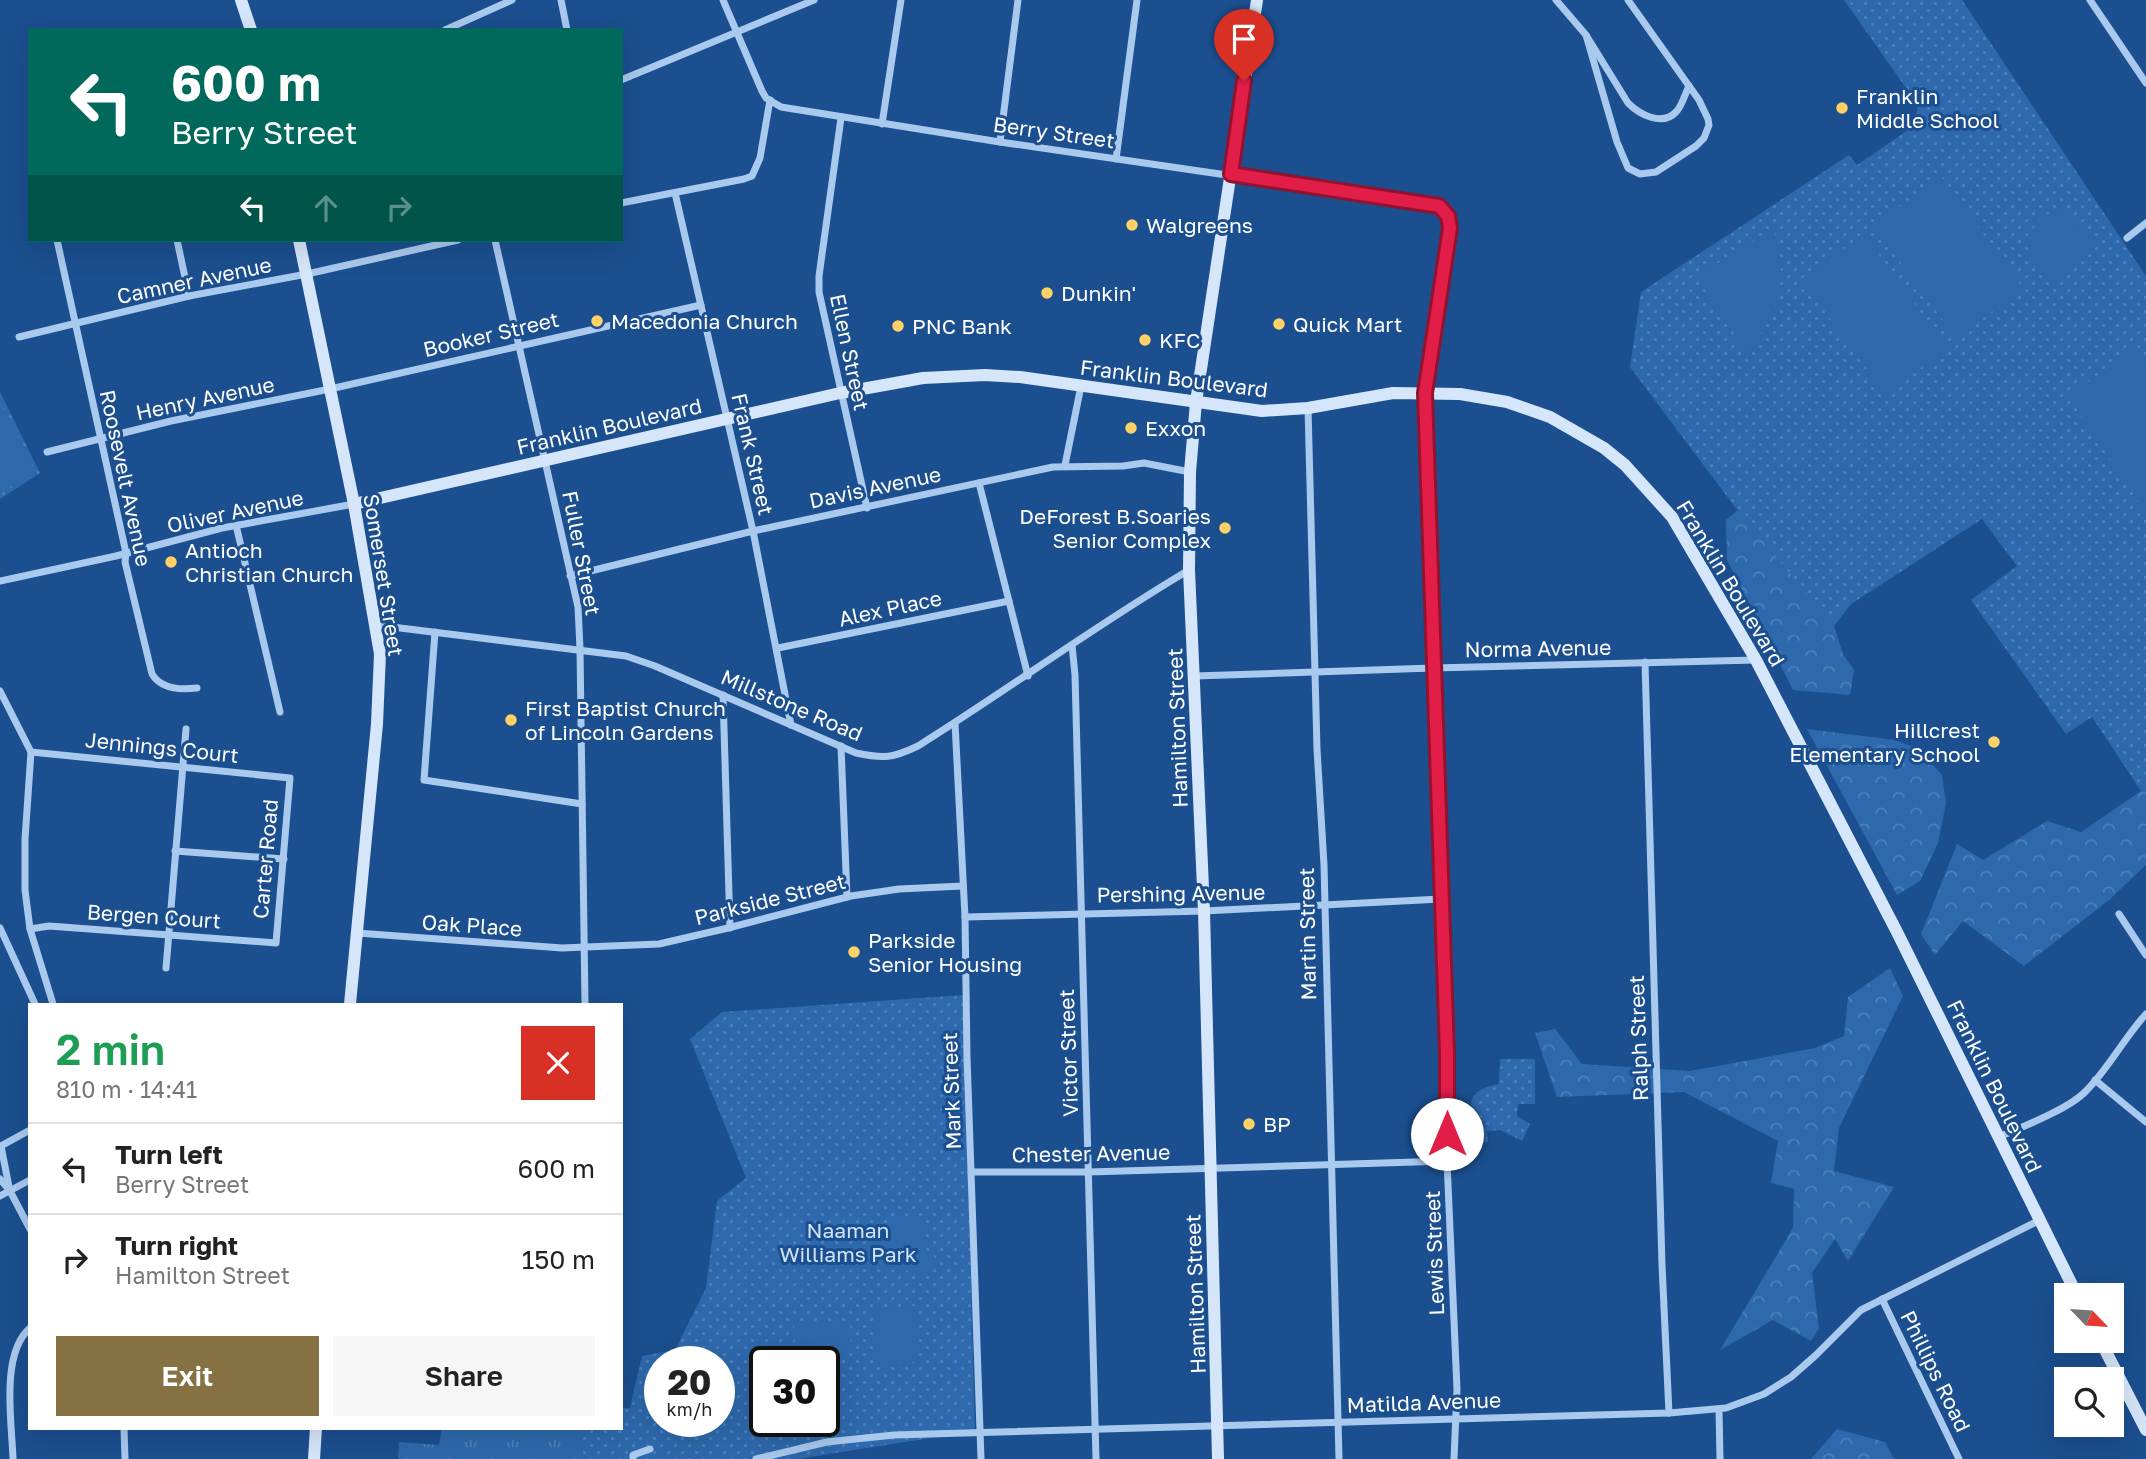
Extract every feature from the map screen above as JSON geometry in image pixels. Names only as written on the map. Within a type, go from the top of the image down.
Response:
[{"type":"street","points":[[241,0],[250,28]]},
{"type":"street","points":[[561,0],[567,28]]},
{"type":"street","points":[[623,203],[744,179],[752,176],[761,158],[770,100],[762,91],[723,0]]},
{"type":"street","points":[[623,79],[814,0]]},
{"type":"street","points":[[882,124],[901,0]]},
{"type":"street","points":[[1000,142],[1018,0]]},
{"type":"street","points":[[1116,159],[1137,0]]},
{"type":"street","name":"Hamilton Street","points":[[1218,1459],[1204,911],[1189,570],[1190,472],[1196,402],[1257,0]]},
{"type":"street","points":[[1556,0],[1586,36],[1628,103],[1637,112],[1654,118],[1668,117],[1675,113],[1689,86]]},
{"type":"street","points":[[1586,36],[1617,142],[1628,168],[1640,174],[1656,172],[1696,146],[1704,138],[1709,125],[1708,119],[1689,86],[1628,0]]},
{"type":"street","points":[[2090,0],[2146,83]]},
{"type":"street","points":[[449,28],[506,1]]},
{"type":"street","name":"Berry Street","points":[[770,100],[781,107],[841,118],[1231,174],[1439,206],[1444,209]]},
{"type":"street","name":"Ellen Street","points":[[841,118],[819,276],[822,313],[867,508]]},
{"type":"street","name":"Frank Street","points":[[675,193],[753,531],[791,725]]},
{"type":"street","name":"Lewis Street","points":[[1444,209],[1450,228],[1425,393],[1447,1053],[1447,1161],[1457,1389],[1454,1459]]},
{"type":"street","points":[[2127,238],[2146,223]]},
{"type":"street","name":"Roosevelt Avenue","points":[[57,242],[126,553],[125,562],[155,679],[174,688],[197,688]]},
{"type":"street","points":[[177,242],[189,296]]},
{"type":"street","name":"Somerset Street","points":[[299,242],[354,504],[380,654],[377,724],[350,1003]]},
{"type":"street","name":"Camner Avenue","points":[[19,337],[189,296],[307,274],[449,242]]},
{"type":"street","name":"Fuller Street","points":[[495,242],[578,607],[586,1003]]},
{"type":"street","name":"Booker Street","points":[[330,389],[701,305]]},
{"type":"street","name":"Franklin Boulevard","points":[[354,504],[840,393],[923,378],[985,375],[1020,377],[1262,411],[1308,408],[1393,393],[1460,394],[1507,402],[1540,413],[1566,425],[1625,465],[1672,517],[1756,660],[1897,932],[2071,1283]]},
{"type":"street","points":[[1065,465],[1081,386]]},
{"type":"street","name":"Henry Avenue","points":[[47,452],[172,421],[330,389]]},
{"type":"street","name":"Martin Street","points":[[1308,408],[1339,1459]]},
{"type":"street","name":"Davis Avenue","points":[[570,576],[753,531],[1065,465],[1123,466],[1144,463],[1190,472]]},
{"type":"street","points":[[979,483],[1028,676]]},
{"type":"street","name":"Oliver Avenue","points":[[0,581],[236,525],[354,504]]},
{"type":"street","points":[[236,525],[280,712]]},
{"type":"street","name":"Millstone Road","points":[[376,625],[626,656],[856,753],[883,759],[909,750],[955,723],[1119,612],[1189,570]]},
{"type":"street","name":"Alex Place","points":[[778,648],[1009,601]]},
{"type":"street","points":[[435,632],[424,780],[582,804]]},
{"type":"street","name":"Victor Street","points":[[1072,645],[1075,675],[1096,1459]]},
{"type":"street","name":"Norma Avenue","points":[[1195,676],[1756,660]]},
{"type":"street","name":"Ralph Street","points":[[1645,662],[1662,1265],[1669,1413]]},
{"type":"street","points":[[0,691],[31,752],[24,864],[30,929],[53,1003]]},
{"type":"street","points":[[723,695],[730,928]]},
{"type":"street","name":"Mark Street","points":[[955,723],[964,886],[981,1459]]},
{"type":"street","points":[[166,968],[186,729]]},
{"type":"street","points":[[841,746],[847,898]]},
{"type":"street","name":"Jennings Court","points":[[31,752],[290,778]]},
{"type":"street","name":"Carter Road","points":[[275,943],[290,778]]},
{"type":"street","points":[[176,851],[284,859]]},
{"type":"street","name":"Parkside Street","points":[[584,948],[659,944],[847,898],[899,889],[964,886]]},
{"type":"street","name":"Pershing Avenue","points":[[965,917],[1204,911],[1441,899]]},
{"type":"street","points":[[2119,914],[2146,955]]},
{"type":"street","name":"Bergen Court","points":[[30,929],[49,926],[275,943]]},
{"type":"street","points":[[0,928],[35,1003]]},
{"type":"street","name":"Oak Place","points":[[357,933],[503,946],[584,948]]},
{"type":"street","points":[[1999,1137],[2043,1118],[2084,1093],[2146,1014]]},
{"type":"street","points":[[2095,1080],[2146,1122]]},
{"type":"street","points":[[10,1191],[0,1145],[28,1131]]},
{"type":"street","name":"Chester Avenue","points":[[971,1172],[1447,1161]]},
{"type":"street","points":[[0,1179],[10,1191],[28,1225]]},
{"type":"street","points":[[0,1196],[28,1181]]},
{"type":"street","name":"Matilda Avenue","points":[[756,1459],[827,1442],[864,1437],[1669,1413],[1719,1409],[1750,1401],[1791,1377],[1861,1310],[2040,1220]]},
{"type":"street","name":"Phillips Road","points":[[1882,1299],[1959,1459]]},
{"type":"street","points":[[13,1459],[10,1375],[13,1360],[24,1333],[28,1330]]},
{"type":"street","points":[[2107,1353],[2146,1430]]},
{"type":"street","points":[[1719,1409],[1720,1459]]},
{"type":"street","points":[[124,1430],[125,1459]]},
{"type":"street","points":[[314,1459],[316,1430]]},
{"type":"street","points":[[633,1459],[633,1455],[650,1449]]},
{"type":"green space","points":[[1844,0],[1962,0],[2146,276],[2146,774],[2141,791],[2092,717],[2066,734],[1971,600],[2017,566],[1982,519],[1828,619],[1735,507],[1630,367],[1641,292],[1849,155],[1857,165],[1914,126],[1918,105]]},
{"type":"green space","points":[[1941,176],[2023,289],[1956,338],[1874,226]]},
{"type":"green space","points":[[2064,209],[2093,243],[2092,252],[2058,282],[2045,275],[2036,265],[2030,242],[2032,231],[2039,221],[2050,213]]},
{"type":"green space","points":[[1773,228],[1781,262],[1779,294],[1767,324],[1746,351],[1702,285],[1704,272]]},
{"type":"green space","points":[[1864,234],[1947,349],[1885,394],[1802,280]]},
{"type":"green space","points":[[2136,348],[2146,364],[2146,513],[2068,396]]},
{"type":"green space","points":[[0,392],[40,473],[0,499]]},
{"type":"green space","points":[[0,401],[36,473],[0,493]]},
{"type":"green space","points":[[1751,499],[1870,587],[1851,604],[1834,626],[1843,654],[1854,670],[1850,695],[1793,690],[1727,560],[1726,520]]},
{"type":"green space","points":[[1807,729],[1895,740],[1919,749],[1942,775],[1946,803],[1938,843],[1920,881],[1897,895]]},
{"type":"green space","points":[[2146,774],[2146,865],[2109,900],[2024,966],[1963,921],[1935,955],[1921,934],[1957,844],[1983,860],[2047,821],[2081,832],[2141,791]]},
{"type":"green space","points":[[1890,968],[1903,996],[1839,1128],[1834,1171],[1894,1187],[1848,1261],[1835,1239],[1812,1273],[1819,1328],[1811,1341],[1773,1320],[1720,1350],[1793,1228],[1794,1189],[1771,1183],[1778,1141],[1684,1092],[1557,1097],[1535,1033],[1555,1029],[1582,1064],[1690,1071],[1815,1048],[1844,1036],[1848,997]]},
{"type":"green space","name":"Naaman Williams Park","points":[[963,995],[975,1431],[797,1459],[583,1459],[579,1430],[623,1430],[623,1408],[630,1408],[644,1356],[644,1437],[735,1437],[735,1346],[677,1346],[706,1288],[717,1201],[746,1178],[690,1039],[722,1012]]},
{"type":"green space","points":[[1500,1059],[1535,1059],[1535,1104],[1518,1104],[1517,1116],[1530,1124],[1522,1141],[1500,1130],[1487,1131],[1488,1142],[1467,1143],[1466,1115],[1471,1114],[1472,1101],[1477,1093],[1499,1084]]},
{"type":"green space","points":[[899,1217],[926,1219],[925,1249],[934,1256],[935,1269],[923,1277],[914,1276],[910,1271],[881,1269],[877,1261],[878,1240]]},
{"type":"green space","points":[[915,1306],[917,1362],[874,1363],[873,1308]]},
{"type":"green space","points":[[850,1322],[851,1351],[840,1351],[840,1346],[795,1346],[794,1323]]},
{"type":"green space","points":[[1837,1429],[1885,1442],[1894,1459],[1811,1459]]},
{"type":"green space","points":[[442,1430],[579,1430],[583,1459],[398,1459],[399,1442],[439,1445]]},
{"type":"place","name":"Franklin Middle School","points":[[1842,108]]},
{"type":"place","name":"Walgreens","points":[[1132,225]]},
{"type":"place","name":"Dunkin'","points":[[1047,293]]},
{"type":"place","name":"Macedonia Church","points":[[597,321]]},
{"type":"place","name":"Quick Mart","points":[[1279,324]]},
{"type":"place","name":"PNC Bank","points":[[898,326]]},
{"type":"place","name":"KFC","points":[[1145,340]]},
{"type":"place","name":"Exxon","points":[[1131,428]]},
{"type":"place","name":"DeForest B.Soaries Senior Complex","points":[[1225,528]]},
{"type":"place","name":"Antioch Christian Church","points":[[171,562]]},
{"type":"place","name":"First Baptist Church of Lincoln Gardens","points":[[511,720]]},
{"type":"place","name":"Hillcrest Elementary School","points":[[1994,742]]},
{"type":"place","name":"Parkside Senior Housing","points":[[854,952]]},
{"type":"place","name":"BP","points":[[1249,1124]]},
{"type":"route","points":[[1244,81],[1231,174],[1439,206],[1448,216],[1450,228],[1425,393],[1447,1053],[1447,1134]]}]
